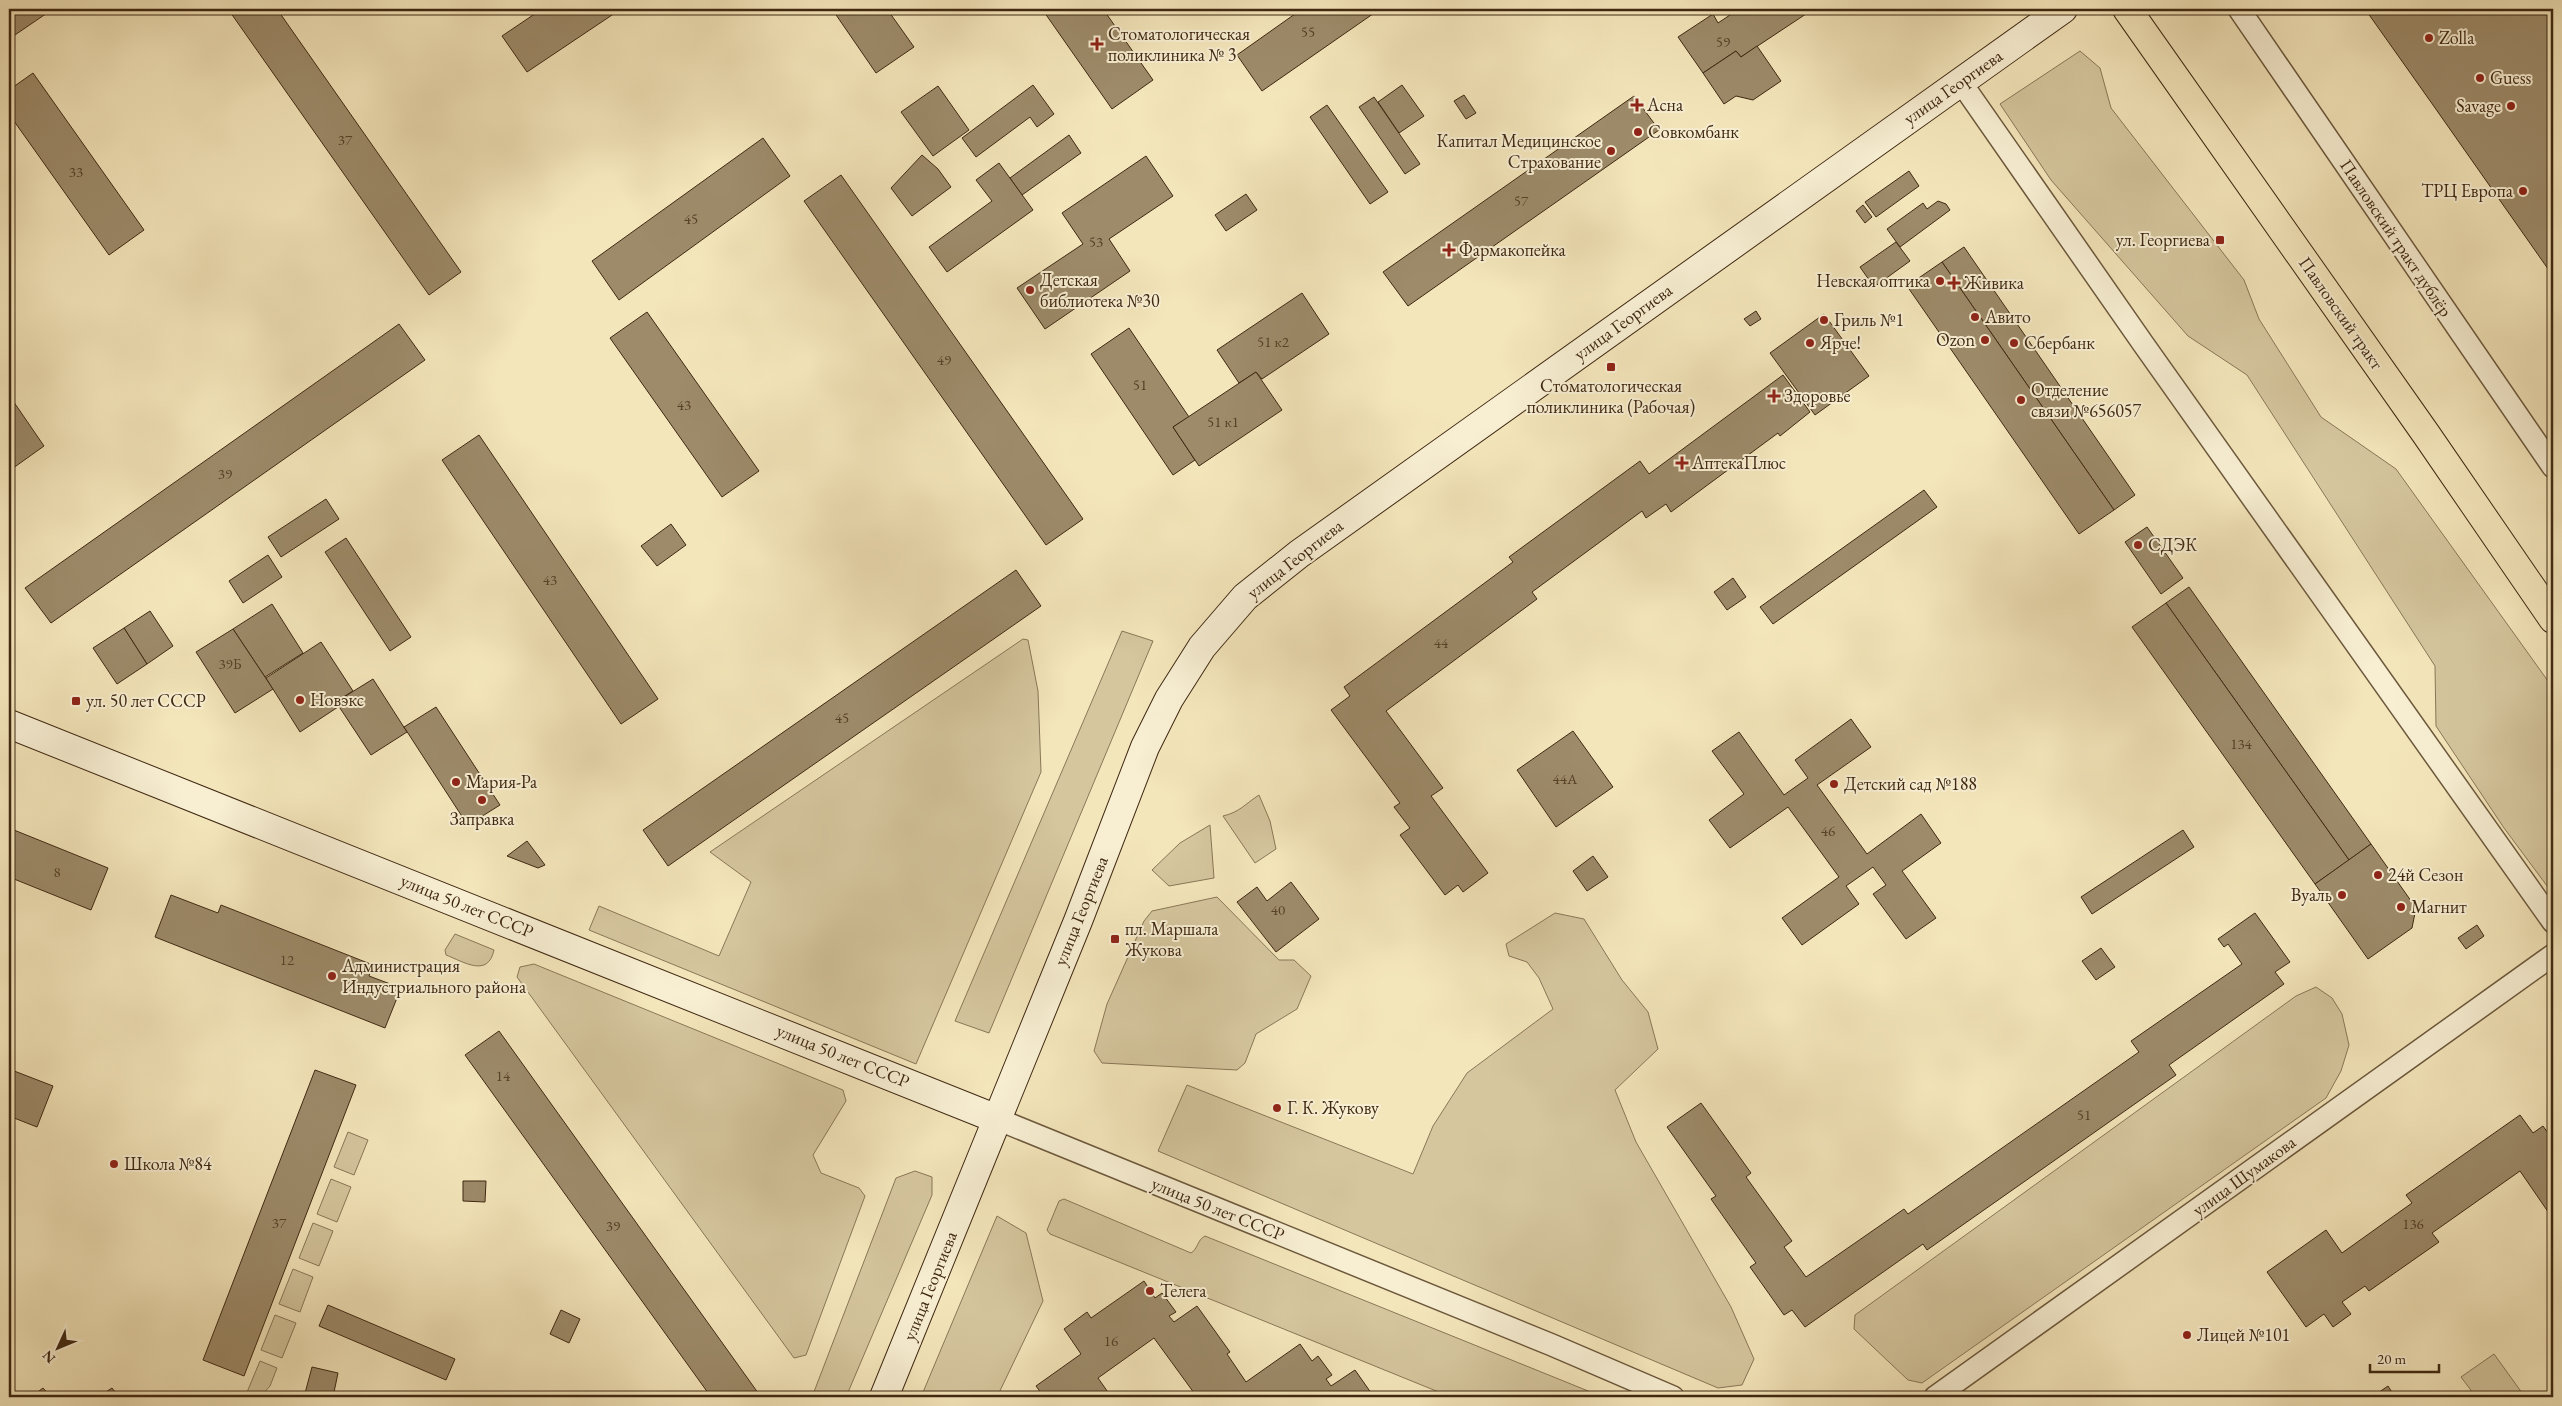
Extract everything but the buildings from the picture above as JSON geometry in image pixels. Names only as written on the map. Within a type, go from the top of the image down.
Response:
[{"type":"main road","name":"Павловский тракт","points":[[2128,9],[2426,434],[2553,619]]},
{"type":"street","name":"улица Георгиева","points":[[884,1397],[1082,912],[1145,747],[1169,699],[1202,647],[1245,597],[1299,554],[2063,9]]},
{"type":"street","name":"Павловский тракт дублёр","points":[[2239,9],[2553,467]]},
{"type":"street","points":[[1960,81],[2144,345],[2553,922]]},
{"type":"street","name":"улица 50 лет СССР","points":[[9,724],[997,1119],[1552,1345],[1673,1397]]},
{"type":"street","name":"улица Шумакова","points":[[1935,1397],[2553,955]]},
{"type":"shaded area","points":[[2080,51],[2100,68],[2111,108],[2244,280],[2259,319],[2321,417],[2396,469],[2553,688],[2553,894],[2504,828],[2436,726],[2435,666],[2247,375],[2188,336],[2051,180],[2000,104]]},
{"type":"shaded area","points":[[1122,631],[1153,641],[989,1033],[955,1021]]},
{"type":"shaded area","points":[[1023,639],[1028,640],[1038,691],[1041,772],[916,1064],[589,930],[599,906],[719,956],[751,882],[710,852]]},
{"type":"shaded area","points":[[1259,795],[1270,821],[1276,849],[1255,863],[1223,816],[1238,810]]},
{"type":"shaded area","points":[[1210,825],[1214,878],[1169,886],[1152,870],[1180,843]]},
{"type":"shaded area","points":[[1217,897],[1279,960],[1294,960],[1311,976],[1297,1009],[1256,1034],[1245,1063],[1237,1070],[1102,1063],[1094,1051],[1107,1004],[1144,921],[1152,911]]},
{"type":"shaded area","points":[[1555,913],[1584,919],[1622,980],[1648,1012],[1658,1049],[1615,1090],[1636,1142],[1731,1307],[1754,1359],[1742,1385],[1718,1388],[1158,1151],[1187,1085],[1413,1174],[1433,1126],[1467,1073],[1553,1009],[1539,978],[1527,962],[1509,956],[1506,944]]},
{"type":"shaded area","points":[[455,934],[494,950],[491,959],[486,964],[474,966],[446,955],[445,950]]},
{"type":"shaded area","points":[[534,964],[843,1090],[846,1101],[813,1155],[821,1173],[859,1188],[865,1196],[806,1355],[794,1358],[517,977],[520,967]]},
{"type":"shaded area","points":[[2316,987],[2332,998],[2342,1014],[2349,1045],[2341,1071],[2326,1098],[1922,1383],[1908,1380],[1854,1329],[1855,1315],[2296,996]]},
{"type":"shaded area","points":[[348,1132],[368,1140],[354,1175],[334,1167]]},
{"type":"shaded area","points":[[915,1171],[932,1177],[932,1195],[846,1397],[812,1397],[896,1178]]},
{"type":"shaded area","points":[[331,1179],[351,1187],[337,1222],[317,1214]]},
{"type":"shaded area","points":[[1064,1199],[1191,1253],[1205,1236],[1603,1397],[1451,1397],[1050,1234],[1047,1230],[1059,1201]]},
{"type":"shaded area","points":[[997,1216],[1026,1233],[1043,1301],[997,1397],[921,1397]]},
{"type":"shaded area","points":[[313,1223],[333,1231],[319,1266],[299,1258]]},
{"type":"shaded area","points":[[293,1269],[313,1277],[300,1312],[279,1304]]},
{"type":"shaded area","points":[[275,1315],[296,1323],[282,1358],[261,1350]]},
{"type":"shaded area","points":[[2494,1354],[2525,1397],[2476,1397],[2461,1377]]},
{"type":"shaded area","points":[[260,1361],[277,1368],[270,1386],[261,1396],[245,1397]]},
{"type":"place","name":"Zolla","points":[[2429,38]]},
{"type":"place","name":"Стоматологическая поликлиника № 3","points":[[1097,44]]},
{"type":"place","name":"Guess","points":[[2480,78]]},
{"type":"place","name":"Асна","points":[[1637,105]]},
{"type":"place","name":"Savage","points":[[2511,106]]},
{"type":"place","name":"Совкомбанк","points":[[1638,132]]},
{"type":"place","name":"Капитал Медицинское Страхование","points":[[1611,151]]},
{"type":"place","name":"ТРЦ Европа","points":[[2523,191]]},
{"type":"place","name":"ул. Георгиева","points":[[2220,240]]},
{"type":"place","name":"Фармакопейка","points":[[1449,250]]},
{"type":"place","name":"Невская оптика","points":[[1940,281]]},
{"type":"place","name":"Живика","points":[[1954,283]]},
{"type":"place","name":"Детская библиотека №30","points":[[1030,290]]},
{"type":"place","name":"Авито","points":[[1975,317]]},
{"type":"place","name":"Гриль №1","points":[[1824,320]]},
{"type":"place","name":"Ozon","points":[[1985,340]]},
{"type":"place","name":"Ярче!","points":[[1810,343]]},
{"type":"place","name":"Сбербанк","points":[[2014,343]]},
{"type":"place","name":"Стоматологическая поликлиника (Рабочая)","points":[[1611,367]]},
{"type":"place","name":"Здоровье","points":[[1774,396]]},
{"type":"place","name":"Отделение связи №656057","points":[[2021,400]]},
{"type":"place","name":"АптекаПлюс","points":[[1682,463]]},
{"type":"place","name":"СДЭК","points":[[2138,545]]},
{"type":"place","name":"Новэкс","points":[[300,700]]},
{"type":"place","name":"ул. 50 лет СССР","points":[[76,701]]},
{"type":"place","name":"Мария-Ра","points":[[456,782]]},
{"type":"place","name":"Детский сад №188","points":[[1834,784]]},
{"type":"place","name":"Заправка","points":[[482,800]]},
{"type":"place","name":"24й Сезон","points":[[2378,875]]},
{"type":"place","name":"Вуаль","points":[[2342,895]]},
{"type":"place","name":"Магнит","points":[[2401,907]]},
{"type":"place","name":"пл. Маршала Жукова","points":[[1115,939]]},
{"type":"place","name":"Администрация Индустриального района","points":[[332,976]]},
{"type":"place","name":"Г. К. Жукову","points":[[1277,1108]]},
{"type":"place","name":"Школа №84","points":[[114,1164]]},
{"type":"place","name":"Телега","points":[[1150,1291]]},
{"type":"place","name":"Лицей №101","points":[[2187,1335]]}]
